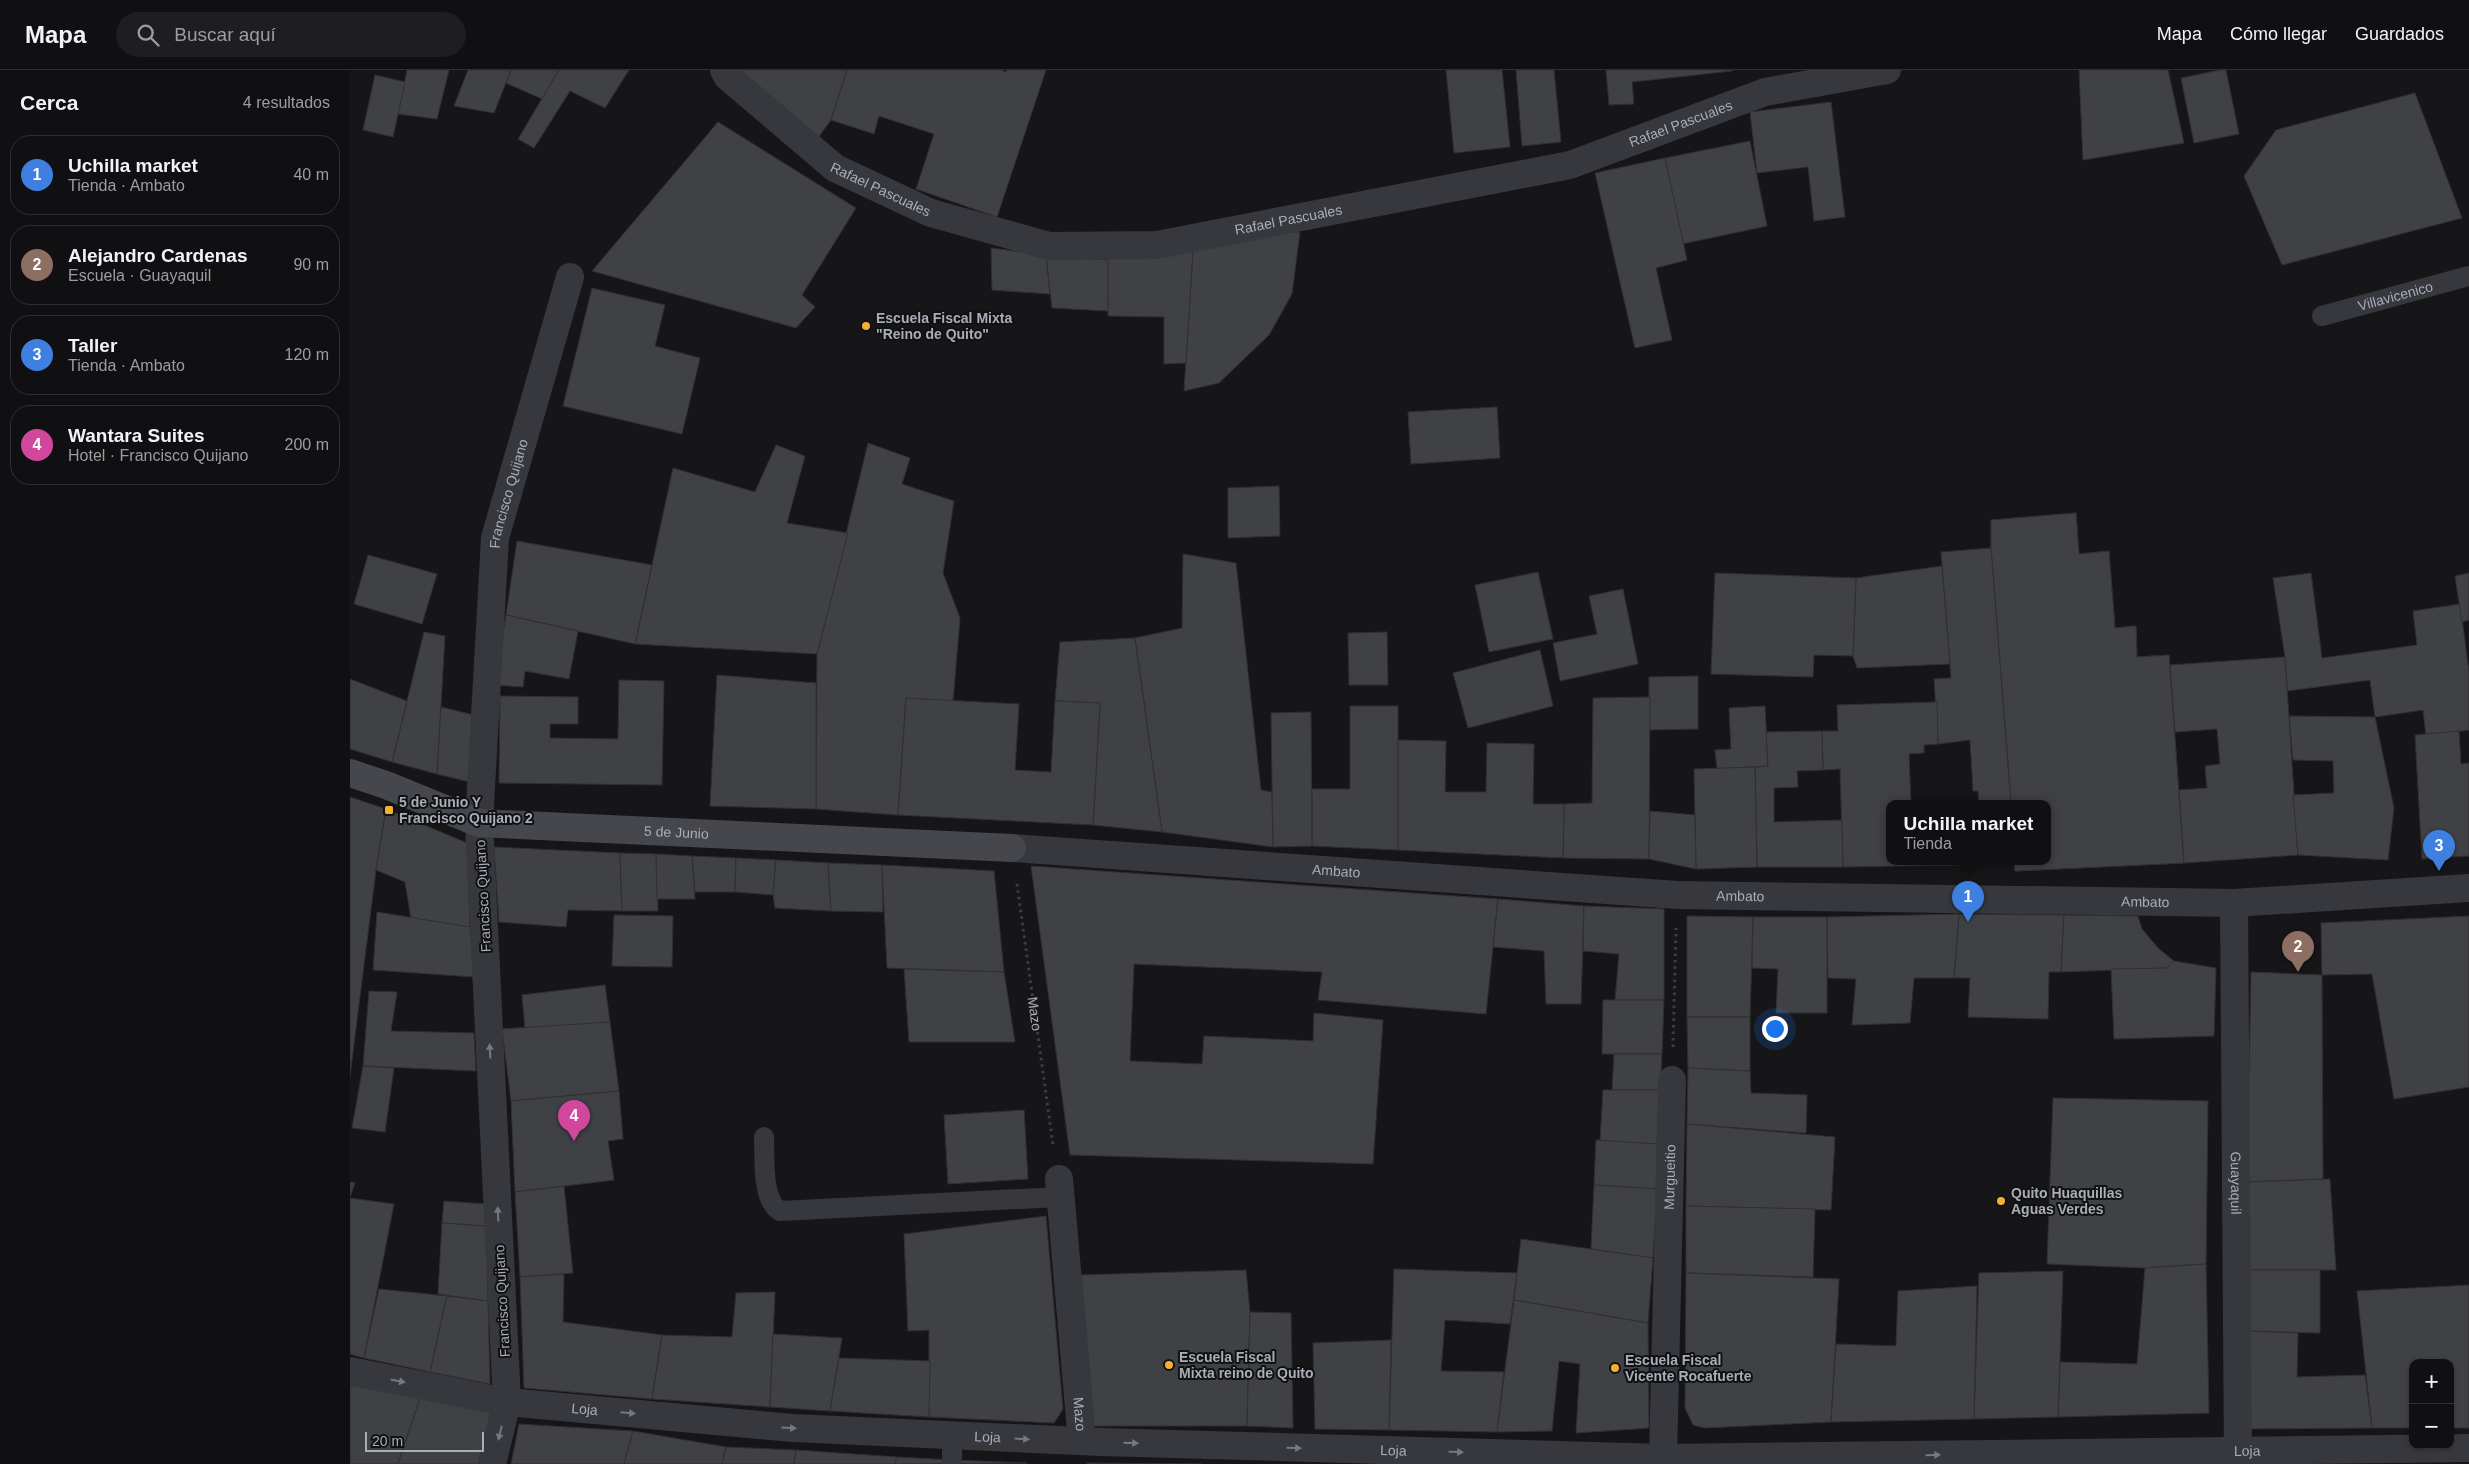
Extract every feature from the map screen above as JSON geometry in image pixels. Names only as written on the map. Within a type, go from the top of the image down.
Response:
[{"type":"street","name":"Rafael Pascuales","points":[[724,70],[727,76],[835,168],[931,213],[1049,246],[1157,245],[1570,165],[1765,92],[1887,70]]},
{"type":"street","name":"Francisco Quijano","points":[[492,1464],[507,1402],[479,823],[495,538],[570,277]]},
{"type":"street","name":"5 de Junio","points":[[350,774],[386,785],[479,823],[1012,848]]},
{"type":"street","name":"Ambato","points":[[1012,848],[1677,895],[2234,903],[2469,888]]},
{"type":"street","name":"Guayaquil","points":[[2234,903],[2238,1458]]},
{"type":"street","name":"Murgueitio","points":[[1663,1458],[1672,1080]]},
{"type":"street","name":"Mazo","points":[[1059,1188],[1082,1441]]},
{"type":"street","name":"Loja","points":[[350,1371],[507,1402],[792,1428],[952,1448],[1082,1441],[1663,1458],[2238,1458],[2469,1448]]},
{"type":"lane","name":"Villavicenico","points":[[2322,316],[2469,276]]},
{"type":"lane","points":[[764,1137],[767,1196],[774,1207],[780,1211],[1059,1188]]},
{"type":"path","name":"Mazo","points":[[1017,881],[1054,1146]]},
{"type":"path","points":[[1672,1080],[1677,895]]},
{"type":"building","points":[[407,70],[449,70],[437,119],[398,114]]},
{"type":"building","points":[[468,70],[511,70],[494,113],[454,106]]},
{"type":"building","points":[[511,70],[559,70],[542,99],[506,83]]},
{"type":"building","points":[[559,70],[629,70],[605,108],[570,91],[534,148],[518,139]]},
{"type":"building","points":[[721,70],[847,70],[831,120],[815,142]]},
{"type":"building","points":[[847,70],[1001,70],[1006,72],[1007,70],[1046,70],[997,217],[916,189],[934,134],[879,116],[874,134],[831,120]]},
{"type":"building","points":[[1446,70],[1502,70],[1510,147],[1454,153]]},
{"type":"building","points":[[1516,70],[1554,70],[1561,142],[1522,146]]},
{"type":"building","points":[[1606,70],[1732,71],[1632,82],[1634,104],[1609,105]]},
{"type":"building","points":[[2079,70],[2168,70],[2184,143],[2083,160]]},
{"type":"building","points":[[2226,70],[2239,134],[2194,143],[2181,78]]},
{"type":"building","points":[[375,75],[405,82],[393,137],[363,130]]},
{"type":"building","points":[[2415,93],[2462,218],[2282,265],[2244,176],[2276,130]]},
{"type":"building","points":[[1831,102],[1845,217],[1814,221],[1808,167],[1757,173],[1750,112]]},
{"type":"building","points":[[718,122],[856,208],[802,295],[815,307],[796,328],[592,271]]},
{"type":"building","points":[[1750,141],[1767,226],[1682,244],[1665,158]]},
{"type":"building","points":[[1665,158],[1687,260],[1656,268],[1672,340],[1635,348],[1595,173]]},
{"type":"building","points":[[1300,232],[1292,294],[1269,335],[1219,383],[1184,391],[1194,234]]},
{"type":"building","points":[[1194,234],[1186,363],[1164,364],[1164,317],[1108,316],[1107,249]]},
{"type":"building","points":[[991,248],[1046,255],[1050,294],[992,290]]},
{"type":"building","points":[[1046,255],[1108,260],[1108,311],[1052,308]]},
{"type":"building","points":[[592,288],[665,305],[655,346],[700,358],[682,434],[563,406]]},
{"type":"building","points":[[1497,407],[1500,458],[1411,464],[1408,412]]},
{"type":"building","points":[[868,443],[910,458],[902,484],[954,501],[943,573],[960,618],[953,701],[906,698],[898,815],[816,809],[817,654]]},
{"type":"building","points":[[776,445],[805,456],[787,523],[848,533],[817,654],[635,644],[673,468],[755,492]]},
{"type":"building","points":[[1279,486],[1280,536],[1228,538],[1228,488]]},
{"type":"building","points":[[2076,513],[2079,554],[2109,551],[2115,628],[2136,626],[2137,657],[2169,655],[2184,863],[2015,871],[2014,865],[2051,865],[2051,800],[2011,800],[1991,548],[1991,520]],"holes":[[[2060,670],[2061,694],[2026,695],[2026,671]],[[2099,689],[2135,689],[2135,707],[2098,706]],[[2054,762],[2068,762],[2069,804],[2055,804]],[[2140,786],[2144,821],[2129,823],[2125,788]]]},
{"type":"building","points":[[2076,513],[2079,554],[2109,551],[2115,628],[2136,626],[2137,657],[2169,655],[2184,863],[2015,871],[2014,865],[2051,865],[2051,800],[2011,800],[1991,548],[1991,520]]},
{"type":"building","points":[[517,541],[652,565],[635,644],[506,615]]},
{"type":"building","points":[[1991,548],[2011,800],[1979,800],[1978,791],[1973,791],[1970,740],[1938,744],[1934,679],[1951,678],[1941,552]]},
{"type":"building","points":[[1183,554],[1236,563],[1261,790],[1272,792],[1273,847],[1162,832],[1135,638],[1182,628]]},
{"type":"building","points":[[368,555],[437,574],[422,624],[354,604]]},
{"type":"building","points":[[1942,566],[1950,664],[1857,668],[1853,656],[1856,578]]},
{"type":"building","points":[[1538,572],[1553,639],[1489,652],[1475,585]]},
{"type":"building","points":[[1715,573],[1856,578],[1853,656],[1814,655],[1813,677],[1711,674]]},
{"type":"building","points":[[2311,573],[2322,658],[2417,645],[2413,611],[2460,604],[2469,672],[2469,730],[2426,736],[2423,710],[2375,717],[2370,680],[2287,691],[2285,657],[2273,578]]},
{"type":"building","points":[[2469,573],[2469,620],[2462,622],[2455,576]]},
{"type":"building","points":[[1623,589],[1638,664],[1560,681],[1553,643],[1597,634],[1589,596]]},
{"type":"building","points":[[506,615],[578,631],[569,679],[525,671],[523,687],[494,685]]},
{"type":"building","points":[[424,632],[445,636],[437,774],[392,762]]},
{"type":"building","points":[[1387,632],[1388,685],[1349,685],[1348,633]]},
{"type":"building","points":[[1135,638],[1162,832],[1093,825],[1100,703],[1055,701],[1060,642]]},
{"type":"building","points":[[1540,650],[1553,706],[1468,728],[1453,673]]},
{"type":"building","points":[[2285,657],[2298,855],[2184,863],[2179,790],[2207,788],[2205,766],[2220,764],[2217,729],[2175,732],[2170,665]]},
{"type":"building","points":[[717,675],[816,683],[816,809],[710,806]]},
{"type":"building","points":[[1698,676],[1698,729],[1649,730],[1649,677]]},
{"type":"building","points":[[350,679],[407,701],[392,762],[350,749]]},
{"type":"building","points":[[619,680],[664,681],[662,785],[499,783],[500,696],[578,697],[578,724],[550,724],[550,738],[618,739]]},
{"type":"building","points":[[1650,697],[1649,859],[1563,858],[1564,804],[1592,803],[1593,698]]},
{"type":"building","points":[[906,698],[1019,704],[1015,770],[1051,772],[1055,701],[1100,703],[1093,825],[898,815]]},
{"type":"building","points":[[1937,702],[1938,744],[1924,745],[1924,753],[1909,754],[1911,800],[1886,800],[1886,865],[1963,865],[1843,867],[1840,769],[1823,770],[1822,731],[1838,731],[1837,705]]},
{"type":"building","points":[[1350,706],[1398,706],[1398,850],[1312,846],[1312,789],[1350,789]]},
{"type":"building","points":[[1765,706],[1768,766],[1717,769],[1715,750],[1731,749],[1729,708]]},
{"type":"building","points":[[441,707],[478,716],[470,782],[437,774]]},
{"type":"building","points":[[1311,712],[1312,846],[1273,847],[1271,713]]},
{"type":"building","points":[[2289,716],[2375,717],[2394,808],[2388,860],[2298,855],[2293,795],[2334,793],[2333,761],[2293,760]]},
{"type":"building","points":[[1822,731],[1823,770],[1797,771],[1798,787],[1774,788],[1774,822],[1842,820],[1843,867],[1757,867],[1755,767],[1768,766],[1766,732]]},
{"type":"building","points":[[2459,731],[2461,764],[2469,763],[2469,856],[2422,859],[2415,735]]},
{"type":"building","points":[[1398,740],[1446,741],[1445,792],[1486,792],[1487,743],[1534,744],[1533,804],[1564,804],[1563,858],[1398,850]]},
{"type":"building","points":[[1755,767],[1757,867],[1696,869],[1694,769]]},
{"type":"building","points":[[350,797],[386,809],[376,870],[350,1076]]},
{"type":"building","points":[[386,809],[467,843],[470,927],[411,919],[405,882],[376,870]]},
{"type":"building","points":[[1650,811],[1695,815],[1696,869],[1649,859]]},
{"type":"building","points":[[494,847],[620,853],[622,911],[568,910],[566,927],[499,922]]},
{"type":"building","points":[[620,853],[656,854],[658,911],[622,911]]},
{"type":"building","points":[[656,854],[692,856],[695,899],[657,899]]},
{"type":"building","points":[[692,856],[736,858],[735,892],[695,892]]},
{"type":"building","points":[[736,858],[776,860],[773,895],[735,892]]},
{"type":"building","points":[[776,860],[828,863],[831,911],[775,908],[773,895]]},
{"type":"building","points":[[828,863],[882,865],[883,912],[831,911]]},
{"type":"building","points":[[882,865],[994,871],[1004,972],[887,968]]},
{"type":"building","points":[[1031,866],[1498,899],[1486,1014],[1318,1000],[1322,972],[1134,964],[1130,1061],[1202,1064],[1204,1036],[1313,1041],[1314,1013],[1383,1020],[1373,1164],[1070,1155]]},
{"type":"building","points":[[1498,899],[1584,906],[1581,1004],[1546,1004],[1544,951],[1493,947]]},
{"type":"building","points":[[1584,906],[1664,909],[1664,1000],[1615,1000],[1619,954],[1583,951]]},
{"type":"building","points":[[377,912],[470,927],[474,977],[373,970]]},
{"type":"building","points":[[1959,914],[2064,915],[2061,972],[2049,972],[2048,1019],[1968,1017],[1970,978],[1954,978]]},
{"type":"building","points":[[1959,914],[1954,978],[1914,978],[1910,1023],[1852,1025],[1856,979],[1828,978],[1827,917]]},
{"type":"building","points":[[614,915],[673,916],[672,967],[612,966]]},
{"type":"building","points":[[2064,915],[2138,916],[2142,929],[2159,949],[2174,961],[2167,968],[2061,972]]},
{"type":"building","points":[[1687,916],[1753,917],[1750,1017],[1687,1017]]},
{"type":"building","points":[[2469,916],[2469,1087],[2394,1099],[2372,974],[2322,975],[2321,923]]},
{"type":"building","points":[[1753,917],[1827,917],[1827,1013],[1776,1013],[1778,969],[1752,968]]},
{"type":"building","points":[[2174,961],[2216,968],[2214,1036],[2114,1039],[2111,969],[2167,968]]},
{"type":"building","points":[[904,969],[1004,972],[1015,1042],[909,1042]]},
{"type":"building","points":[[2251,972],[2322,975],[2323,1179],[2247,1182]]},
{"type":"building","points":[[605,985],[610,1022],[525,1029],[522,995]]},
{"type":"building","points":[[369,991],[397,992],[391,1031],[474,1033],[476,1071],[363,1066]]},
{"type":"building","points":[[1603,1000],[1664,1000],[1662,1054],[1602,1054]]},
{"type":"building","points":[[1687,1017],[1750,1017],[1750,1071],[1688,1068]]},
{"type":"building","points":[[610,1022],[619,1091],[511,1101],[502,1029]]},
{"type":"building","points":[[1614,1054],[1662,1054],[1660,1090],[1612,1090]]},
{"type":"building","points":[[363,1066],[394,1068],[385,1132],[352,1128]]},
{"type":"building","points":[[1688,1068],[1750,1071],[1751,1093],[1807,1095],[1806,1133],[1687,1124]]},
{"type":"building","points":[[1603,1090],[1660,1090],[1657,1144],[1600,1141]]},
{"type":"building","points":[[619,1091],[623,1139],[608,1141],[614,1180],[515,1192],[511,1101]]},
{"type":"building","points":[[2053,1098],[2208,1101],[2206,1264],[2145,1268],[2047,1264]]},
{"type":"building","points":[[1024,1110],[1028,1179],[948,1184],[944,1115]]},
{"type":"building","points":[[1687,1124],[1835,1137],[1831,1210],[1686,1206]]},
{"type":"building","points":[[1596,1140],[1657,1144],[1657,1189],[1594,1185]]},
{"type":"building","points":[[2330,1179],[2336,1270],[2245,1270],[2247,1182]]},
{"type":"building","points":[[350,1182],[355,1183],[350,1197]]},
{"type":"building","points":[[1594,1185],[1657,1189],[1653,1258],[1591,1249]]},
{"type":"building","points":[[564,1186],[573,1273],[520,1277],[515,1192]]},
{"type":"building","points":[[350,1198],[394,1204],[364,1358],[350,1354]]},
{"type":"building","points":[[444,1201],[486,1204],[486,1226],[442,1223]]},
{"type":"building","points":[[1686,1206],[1815,1209],[1813,1277],[1686,1273]]},
{"type":"building","points":[[1046,1216],[1063,1409],[1054,1423],[929,1417],[929,1330],[908,1331],[904,1234]]},
{"type":"building","points":[[442,1223],[486,1226],[488,1301],[438,1294]]},
{"type":"building","points":[[1521,1239],[1653,1258],[1648,1323],[1514,1300]]},
{"type":"building","points":[[2206,1264],[2209,1413],[2058,1417],[2060,1362],[2137,1364],[2145,1268]]},
{"type":"building","points":[[1394,1269],[1517,1273],[1510,1324],[1445,1320],[1441,1371],[1504,1372],[1497,1432],[1389,1430]]},
{"type":"building","name":"Escuela Fiscal Mixta reino de Quito","points":[[1246,1270],[1250,1312],[1247,1426],[1094,1426],[1081,1275]]},
{"type":"building","points":[[2245,1270],[2320,1270],[2320,1333],[2246,1331]]},
{"type":"building","points":[[2063,1271],[2058,1417],[1974,1419],[1979,1273]]},
{"type":"building","points":[[1686,1273],[1839,1279],[1831,1422],[1705,1428],[1693,1425],[1685,1408]]},
{"type":"building","points":[[564,1274],[563,1322],[662,1335],[652,1399],[524,1388],[520,1277]]},
{"type":"building","points":[[2469,1285],[2469,1428],[2454,1428],[2454,1359],[2409,1359],[2409,1428],[2372,1428],[2357,1291]]},
{"type":"building","points":[[1977,1286],[1974,1419],[1831,1422],[1836,1344],[1896,1346],[1898,1291]]},
{"type":"building","points":[[379,1289],[447,1296],[430,1372],[364,1358]]},
{"type":"building","points":[[775,1292],[770,1407],[652,1399],[662,1335],[732,1337],[736,1293]]},
{"type":"building","points":[[447,1296],[488,1301],[490,1384],[430,1372]]},
{"type":"building","name":"Escuela Fiscal Vicente Rocafuerte","points":[[1514,1300],[1648,1323],[1649,1428],[1576,1433],[1580,1364],[1559,1361],[1552,1431],[1497,1432]]},
{"type":"building","points":[[1250,1312],[1291,1313],[1293,1428],[1247,1426]]},
{"type":"building","points":[[2246,1331],[2298,1333],[2297,1377],[2365,1375],[2372,1428],[2244,1429]]},
{"type":"building","points":[[773,1334],[842,1338],[830,1411],[770,1407]]},
{"type":"building","points":[[1391,1340],[1389,1430],[1315,1429],[1313,1343]]},
{"type":"building","points":[[839,1358],[930,1361],[929,1417],[830,1411]]},
{"type":"building","points":[[350,1385],[420,1398],[398,1464],[350,1464]]},
{"type":"building","points":[[420,1398],[491,1411],[478,1464],[398,1464]]},
{"type":"building","points":[[519,1424],[633,1431],[624,1464],[511,1464]]},
{"type":"building","points":[[633,1431],[726,1447],[722,1464],[624,1464]]},
{"type":"building","points":[[726,1447],[796,1450],[794,1464],[722,1464]]},
{"type":"building","points":[[796,1450],[897,1457],[895,1464],[794,1464]]},
{"type":"building","points":[[897,1457],[952,1460],[1027,1463],[895,1464]]},
{"type":"building","points":[[1087,1463],[1202,1464],[1087,1464]]},
{"type":"place","name":"Escuela Fiscal Mixta \"Reino de Quito\"","points":[[866,326]]},
{"type":"place","name":"5 de Junio Y Francisco Quijano 2","points":[[389,810]]},
{"type":"place","name":"Taller","points":[[2439,871]]},
{"type":"place","name":"Uchilla market","points":[[1968,922]]},
{"type":"place","name":"Alejandro Cardenas","points":[[2298,972]]},
{"type":"place","name":"Wantara Suites","points":[[574,1141]]},
{"type":"place","name":"Quito Huaquillas Aguas Verdes","points":[[2001,1201]]},
{"type":"place","name":"Escuela Fiscal Mixta reino de Quito","points":[[1169,1365]]},
{"type":"place","name":"Escuela Fiscal Vicente Rocafuerte","points":[[1615,1368]]}]
